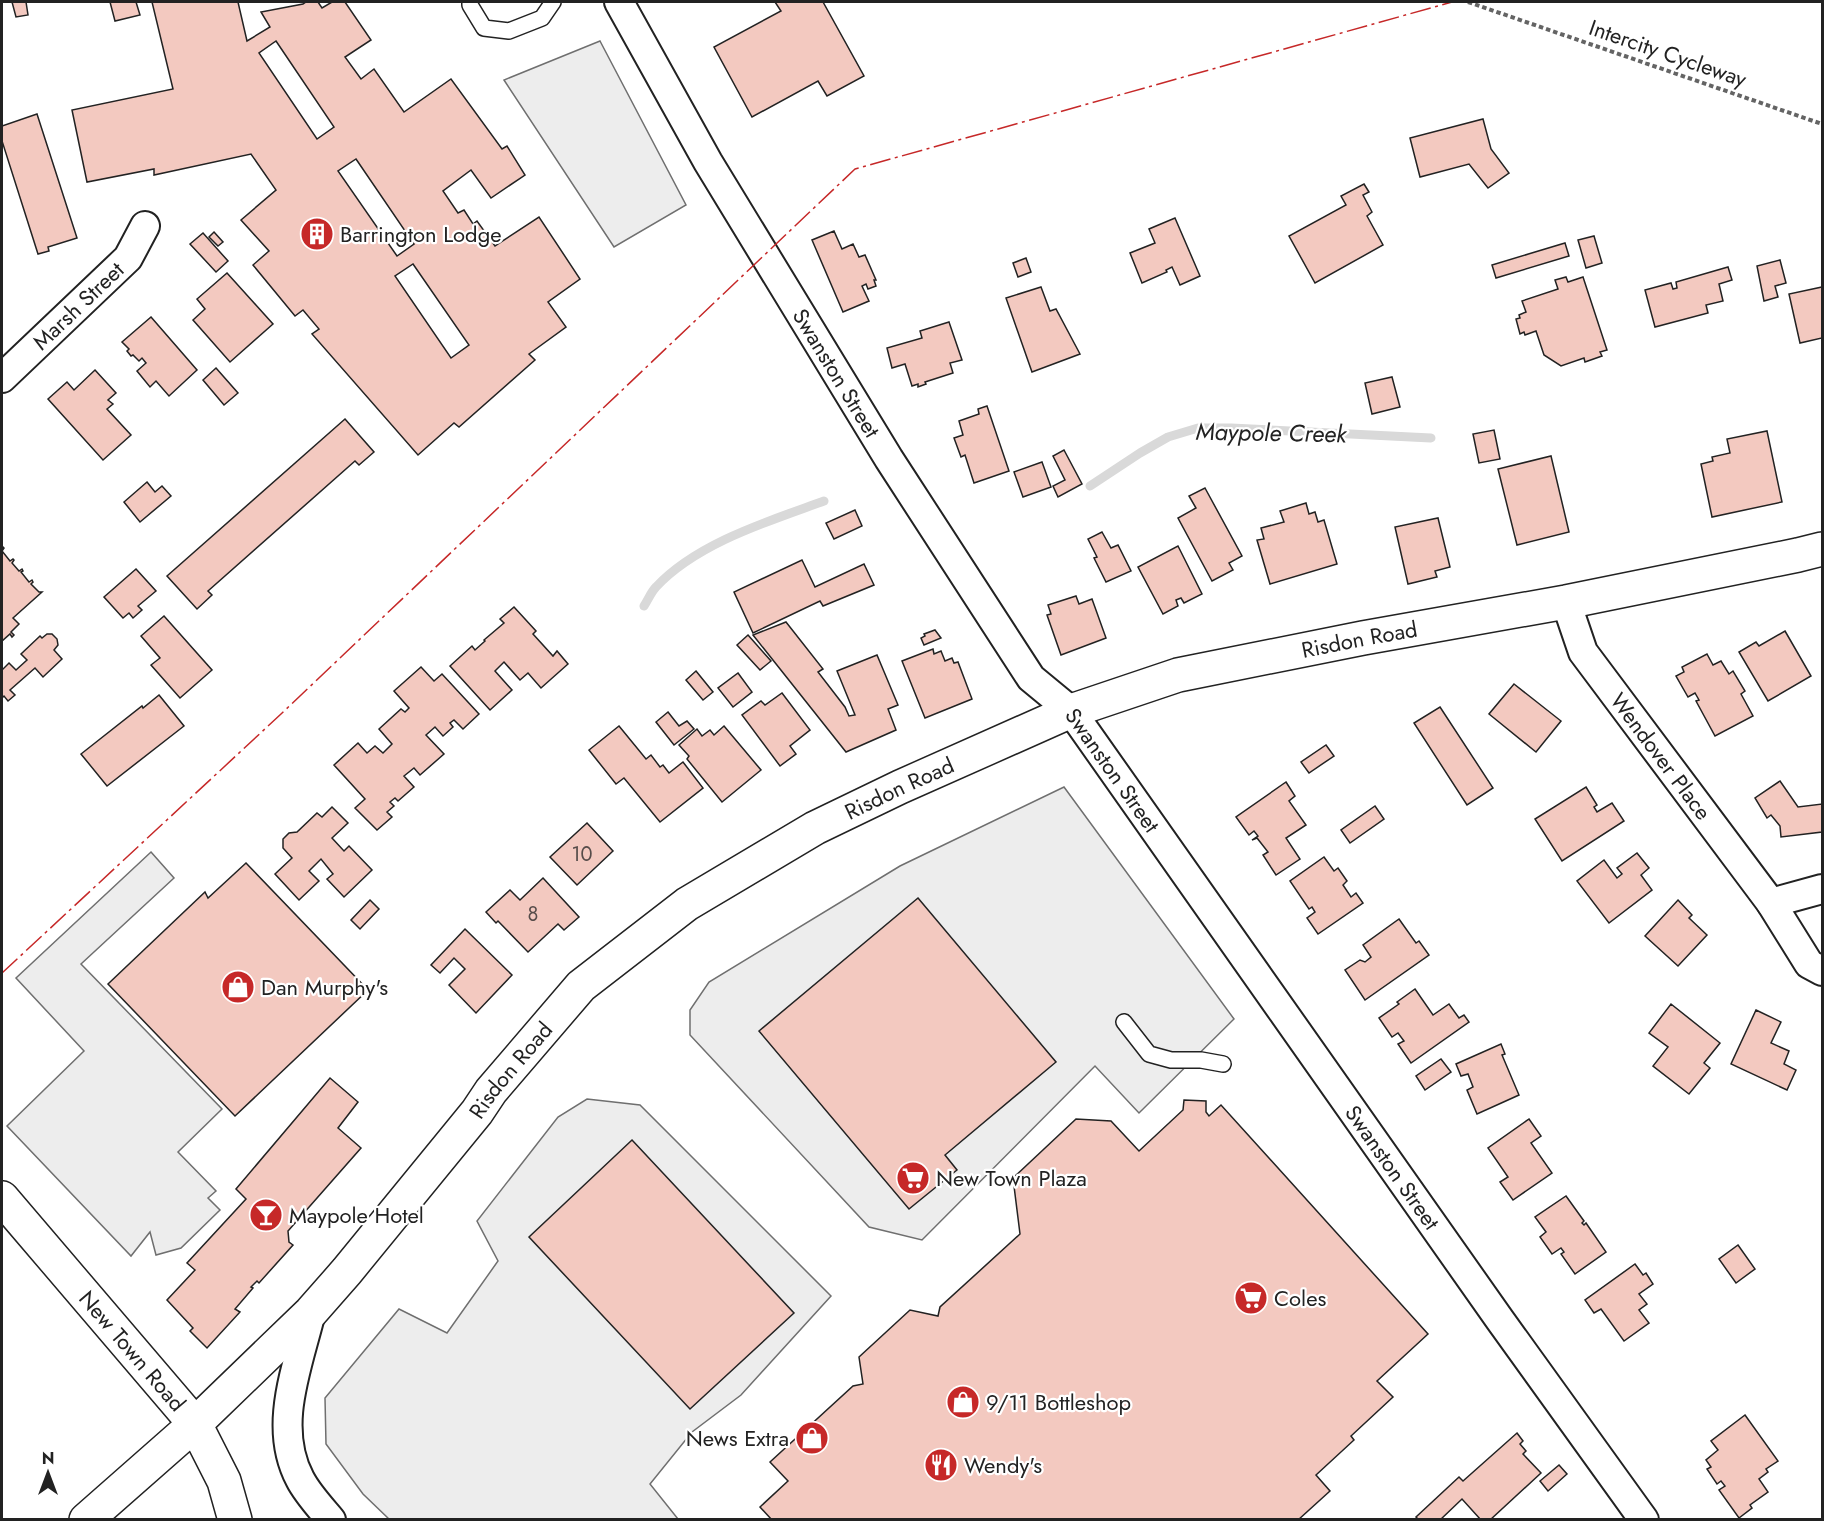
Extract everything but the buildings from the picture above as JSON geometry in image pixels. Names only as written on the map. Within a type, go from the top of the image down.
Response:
[{"type":"street","name":"Swanston Street","points":[[619,2],[708,162],[889,459],[1031,678],[1071,711],[1500,1320],[1644,1520]]},
{"type":"street","name":"Marsh Street","points":[[2,378],[128,258],[145,226]]},
{"type":"street","name":"Risdon Road","points":[[86,1520],[195,1424],[311,1312],[470,1120],[491,1091],[581,986],[687,904],[815,828],[900,787],[1071,711],[1178,675],[1375,636],[1566,602],[1822,549]]},
{"type":"street","name":"Wendover Place","points":[[1566,602],[1583,652],[1771,903],[1809,964],[1822,971]]},
{"type":"street","points":[[1771,903],[1822,890]]},
{"type":"street","name":"New Town Road","points":[[2,1198],[195,1424],[224,1481],[235,1520]]},
{"type":"street","points":[[311,1312],[291,1394],[286,1428],[291,1459],[300,1481],[331,1520]]},
{"type":"lane","points":[[470,2],[484,28],[509,31],[542,18],[553,2]]},
{"type":"lane","points":[[1124,1022],[1149,1054],[1171,1060],[1201,1060],[1223,1065]]},
{"type":"path","name":"Intercity Cycleway","points":[[1468,2],[1822,124]]},
{"type":"shaded area","points":[[600,41],[686,205],[614,247],[504,80]]},
{"type":"shaded area","points":[[1064,787],[1234,1019],[1139,1113],[1095,1066],[922,1240],[869,1227],[690,1035],[690,1010],[709,982],[900,866]]},
{"type":"shaded area","points":[[151,852],[174,878],[81,964],[222,1109],[178,1152],[216,1191],[208,1198],[220,1210],[181,1248],[156,1255],[150,1232],[131,1256],[7,1126],[84,1051],[16,978]]},
{"type":"shaded area","points":[[587,1099],[640,1105],[831,1296],[741,1395],[692,1432],[650,1484],[678,1519],[389,1519],[363,1494],[326,1444],[325,1398],[399,1309],[447,1333],[498,1261],[477,1221],[558,1117]]},
{"type":"waterway","name":"Maypole Creek","points":[[1090,486],[1168,437],[1198,428],[1431,438]]},
{"type":"waterway","name":"Maypole Creek","points":[[644,606],[656,587],[692,558],[735,535],[824,501]]},
{"type":"power","points":[[2,973],[281,714],[855,169],[1452,2]]},
{"type":"place","name":"Barrington Lodge","points":[[317,234]]},
{"type":"place","name":"Dan Murphy's","points":[[238,987]]},
{"type":"place","name":"New Town Plaza","points":[[913,1178]]},
{"type":"place","name":"Maypole Hotel","points":[[266,1215]]},
{"type":"place","name":"Coles","points":[[1251,1298]]},
{"type":"place","name":"9/11 Bottleshop","points":[[963,1402]]},
{"type":"place","name":"News Extra","points":[[812,1438]]},
{"type":"place","name":"Wendy's","points":[[941,1465]]}]
